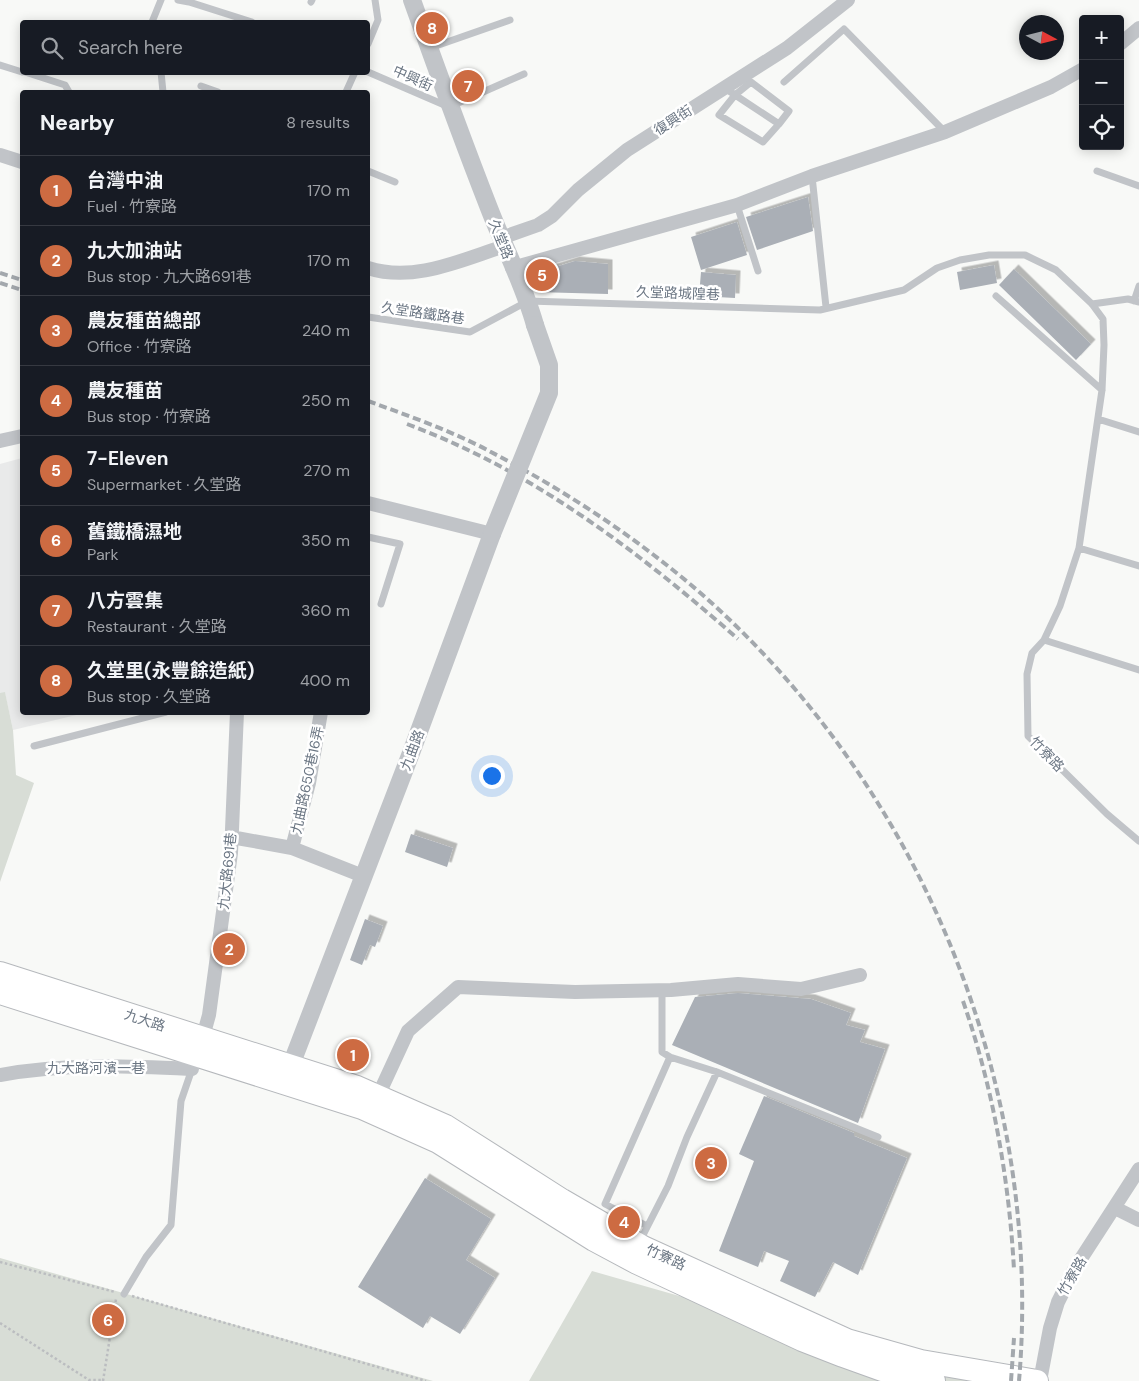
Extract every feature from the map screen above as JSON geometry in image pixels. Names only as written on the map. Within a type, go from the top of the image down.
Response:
[{"type":"main road","name":"九大路","points":[[0,973],[197,1055]]},
{"type":"main road","name":"九大路","points":[[0,994],[197,1055],[287,1075]]},
{"type":"main road","name":"竹寮路","points":[[287,1075],[378,1096],[446,1126],[458,1144]]},
{"type":"main road","name":"竹寮路","points":[[287,1075],[362,1108],[458,1144],[562,1200],[810,1343],[882,1370],[934,1381]]},
{"type":"main road","name":"竹寮路","points":[[638,1243],[847,1340],[921,1361],[1039,1381]]},
{"type":"street","name":"久堂路","points":[[412,0],[449,107],[512,268],[528,301],[534,325],[549,365],[549,393],[492,534]]},
{"type":"street","name":"復興街","points":[[370,269],[380,272],[417,273],[503,242],[538,225],[552,216],[578,190],[627,150],[723,87],[787,48],[848,0]]},
{"type":"street","points":[[1124,41],[1139,28]]},
{"type":"street","points":[[512,268],[736,205],[812,176],[945,132],[1051,87],[1079,71]]},
{"type":"street","points":[[0,155],[20,161]]},
{"type":"street","points":[[0,442],[20,437]]},
{"type":"street","points":[[370,504],[492,534]]},
{"type":"street","name":"九曲路","points":[[287,1075],[411,753],[492,534]]},
{"type":"street","name":"九大路691巷","points":[[197,1055],[210,1015],[232,837],[237,715]]},
{"type":"street","name":"九曲路650巷16弄","points":[[292,848],[309,783],[321,715]]},
{"type":"street","points":[[232,837],[292,848],[363,876]]},
{"type":"street","points":[[378,1096],[408,1031],[458,987],[575,992],[662,990],[738,984],[801,989],[860,975]]},
{"type":"street","name":"九大路河濱一巷","points":[[0,1075],[38,1068],[87,1066],[197,1055]]},
{"type":"street","name":"竹寮路","points":[[1039,1381],[1050,1328],[1058,1302],[1075,1268],[1139,1169]]},
{"type":"street","points":[[1115,1208],[1139,1220]]},
{"type":"lane","points":[[153,20],[161,0]]},
{"type":"lane","points":[[178,0],[246,20]]},
{"type":"lane","points":[[370,39],[378,20],[375,0]]},
{"type":"lane","points":[[429,48],[510,20]]},
{"type":"lane","points":[[784,82],[844,29],[945,132]]},
{"type":"lane","points":[[0,65],[20,71]]},
{"type":"lane","name":"中興街","points":[[370,73],[449,107]]},
{"type":"lane","points":[[449,107],[524,74]]},
{"type":"lane","points":[[34,75],[66,85],[68,90]]},
{"type":"lane","points":[[161,75],[163,90]]},
{"type":"lane","points":[[347,90],[354,75]]},
{"type":"lane","points":[[751,82],[789,111],[779,124],[763,142],[719,115],[735,95],[751,82]]},
{"type":"lane","points":[[201,86],[212,90]]},
{"type":"lane","points":[[723,87],[779,124]]},
{"type":"lane","points":[[1097,171],[1139,186]]},
{"type":"lane","points":[[370,172],[395,182]]},
{"type":"lane","points":[[812,176],[826,307]]},
{"type":"lane","points":[[736,205],[758,271]]},
{"type":"lane","name":"久堂路城隍巷","points":[[528,301],[820,310],[826,307],[904,290],[937,268],[960,260],[989,256],[1025,255],[1056,270],[1092,304],[1103,319],[1102,390],[1098,419]]},
{"type":"lane","points":[[1092,304],[1128,299],[1137,302],[1139,286]]},
{"type":"lane","points":[[996,296],[1102,390]]},
{"type":"lane","name":"久堂路鐵路巷","points":[[370,317],[470,332],[528,301]]},
{"type":"lane","points":[[1098,419],[1139,432]]},
{"type":"lane","name":"竹寮路","points":[[1098,419],[1079,548],[1060,606],[1044,640],[1032,653],[1027,674],[1028,736],[1107,814],[1139,841]]},
{"type":"lane","points":[[370,537],[400,544],[381,604]]},
{"type":"lane","points":[[1079,548],[1139,566]]},
{"type":"lane","points":[[1044,640],[1139,670]]},
{"type":"lane","points":[[34,746],[154,715]]},
{"type":"lane","points":[[662,990],[662,1052],[670,1057],[717,1072],[878,1137]]},
{"type":"lane","points":[[124,1294],[146,1257],[171,1225],[181,1102],[197,1055]]},
{"type":"lane","points":[[670,1057],[605,1204],[638,1243],[668,1186],[687,1137],[717,1072]]},
{"type":"path","points":[[0,1262],[117,1292],[103,1381],[89,1380],[0,1323]]},
{"type":"path","points":[[124,1294],[168,1304],[426,1381]]},
{"type":"shaded area","points":[[20,459],[20,715],[77,715],[13,730],[5,693],[0,693],[0,464]]},
{"type":"shaded area","points":[[5,692],[13,730],[16,775],[34,783],[0,882],[0,693]]},
{"type":"shaded area","points":[[0,1258],[433,1381],[0,1381]]},
{"type":"shaded area","points":[[592,1271],[976,1381],[529,1381]]},
{"type":"building","points":[[808,197],[813,231],[757,250],[746,217]]},
{"type":"building","points":[[737,222],[747,255],[701,270],[691,237]]},
{"type":"building","points":[[575,261],[608,264],[608,294],[536,292],[530,275]]},
{"type":"building","points":[[994,265],[997,283],[960,290],[957,272]]},
{"type":"building","points":[[1014,269],[1091,344],[1076,360],[999,285]]},
{"type":"building","points":[[701,272],[736,275],[735,298],[699,296]]},
{"type":"building","points":[[411,834],[453,848],[447,867],[405,852]]},
{"type":"building","points":[[365,919],[383,926],[375,947],[370,945],[362,965],[350,960]]},
{"type":"building","points":[[738,993],[811,999],[851,1013],[846,1025],[865,1030],[860,1042],[885,1049],[858,1123],[672,1045],[695,997]]},
{"type":"building","points":[[764,1096],[854,1133],[854,1136],[907,1158],[858,1275],[833,1262],[815,1297],[780,1281],[789,1261],[764,1251],[758,1267],[719,1251],[754,1161],[739,1154]]},
{"type":"building","points":[[425,1178],[491,1219],[466,1260],[495,1278],[460,1334],[430,1316],[423,1328],[358,1287]]},
{"type":"railway","points":[[0,273],[20,279]]},
{"type":"railway","points":[[0,283],[20,289]]},
{"type":"railway","points":[[370,402],[415,418],[491,452],[572,498],[648,551],[697,590],[776,668],[845,754],[904,848],[951,948],[987,1052],[1011,1160],[1022,1270],[1019,1381]]},
{"type":"railway","points":[[407,424],[453,443],[541,489],[623,545],[700,606],[738,639]]},
{"type":"railway","points":[[963,1001],[983,1067],[998,1134],[1004,1167],[1014,1270]]},
{"type":"railway","points":[[1011,1381],[1014,1338]]},
{"type":"place","name":"久堂里(永豐餘造紙)","points":[[432,28]]},
{"type":"place","name":"八方雲集","points":[[468,86]]},
{"type":"place","name":"7-Eleven","points":[[542,275]]},
{"type":"place","name":"九大加油站","points":[[229,949]]},
{"type":"place","name":"台灣中油","points":[[353,1055]]},
{"type":"place","name":"農友種苗總部","points":[[711,1163]]},
{"type":"place","name":"農友種苗","points":[[624,1222]]},
{"type":"place","name":"舊鐵橋濕地","points":[[108,1320]]}]
